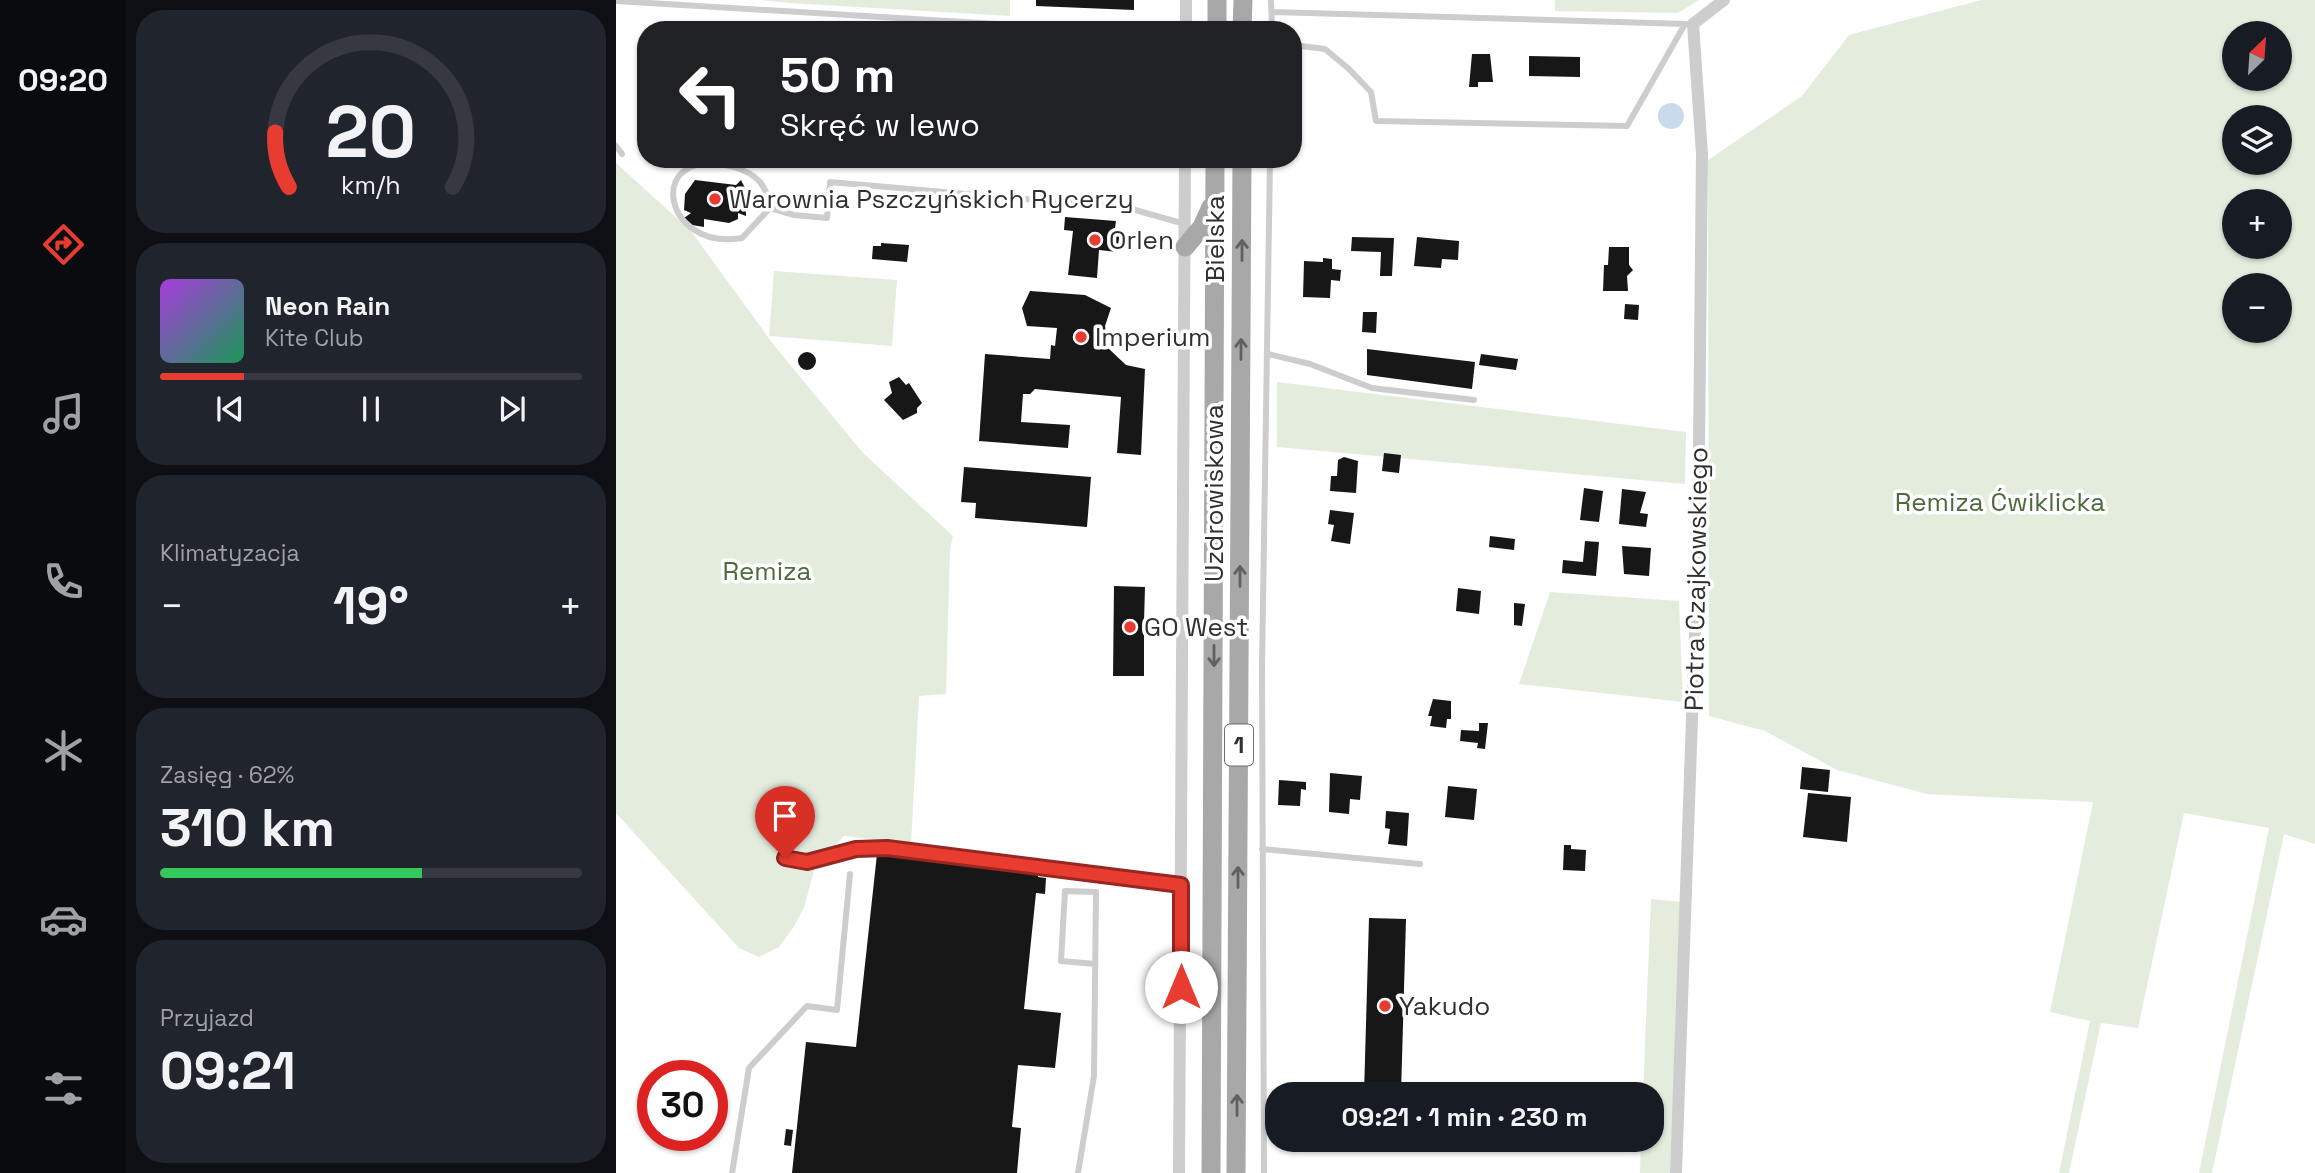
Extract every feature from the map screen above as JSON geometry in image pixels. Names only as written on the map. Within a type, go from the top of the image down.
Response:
[{"type":"main road","points":[[1217,0],[1217,21]]},
{"type":"main road","points":[[1242,21],[1243,0]]},
{"type":"main road","name":"Bielska","points":[[1215,168],[1216,318]]},
{"type":"main road","name":"Bielska","points":[[1241,318],[1242,168]]},
{"type":"main road","points":[[1185,247],[1202,227],[1214,199]]},
{"type":"main road","name":"Uzdrowiskowa","points":[[1211,1173],[1216,318]]},
{"type":"main road","name":"Uzdrowiskowa","points":[[1236,1173],[1241,318]]},
{"type":"street","points":[[1186,0],[1186,21]]},
{"type":"street","points":[[1689,24],[1724,0]]},
{"type":"street","name":"Piotra Czajkowskiego","points":[[1676,1173],[1698,548],[1702,154],[1689,24]]},
{"type":"street","points":[[1179,1173],[1185,168]]},
{"type":"lane","points":[[1272,0],[1272,21]]},
{"type":"lane","points":[[616,1],[948,21]]},
{"type":"lane","points":[[1272,12],[1689,24],[1627,126],[1376,121],[1371,92],[1349,69],[1325,49],[1302,46]]},
{"type":"lane","points":[[616,146],[622,154]]},
{"type":"lane","points":[[687,168],[672,189],[675,211],[681,220],[712,236],[742,238],[770,208]]},
{"type":"lane","points":[[734,168],[759,178],[768,193],[770,208]]},
{"type":"lane","points":[[1264,1173],[1262,849],[1270,168]]},
{"type":"lane","points":[[770,208],[794,215],[827,218],[830,182],[1128,208],[1185,224]]},
{"type":"lane","points":[[1268,354],[1310,364],[1372,388],[1474,400]]},
{"type":"lane","points":[[785,858],[807,862],[856,849],[887,848],[1181,885]]},
{"type":"lane","points":[[1262,849],[1420,864]]},
{"type":"lane","points":[[732,1173],[749,1068],[807,1006],[837,1010],[850,874]]},
{"type":"lane","points":[[1078,1173],[1094,1076],[1096,892],[1065,891],[1061,961],[1095,964]]},
{"type":"green space","points":[[760,0],[1010,0],[1010,16],[789,3]]},
{"type":"green space","points":[[1555,0],[1699,0],[1678,13],[1555,11]]},
{"type":"green space","name":"Remiza Ćwiklicka","points":[[1981,0],[2315,0],[2315,844],[2284,834],[2212,1173],[2199,1173],[2269,828],[2184,813],[2138,1028],[2101,1023],[2069,1173],[2059,1173],[2090,1021],[2050,1012],[2093,802],[1927,794],[1837,770],[1765,731],[1709,716],[1708,160],[1802,96],[1849,35]]},
{"type":"green space","name":"Remiza","points":[[616,163],[691,231],[773,344],[863,453],[953,536],[950,549],[946,694],[919,696],[911,844],[844,836],[815,867],[804,908],[793,928],[779,947],[759,957],[739,948],[616,813]]},
{"type":"green space","points":[[774,271],[897,280],[892,346],[769,336]]},
{"type":"green space","points":[[1277,382],[1686,432],[1685,484],[1277,447]]},
{"type":"green space","points":[[1550,592],[1679,601],[1683,702],[1519,684]]},
{"type":"green space","points":[[1651,899],[1681,902],[1670,1173],[1640,1173],[1641,1152],[1664,1152],[1664,1082],[1643,1082]]},
{"type":"water","points":[[1671,103],[1680,107],[1684,116],[1680,125],[1671,129],[1662,125],[1658,116],[1662,107]]},
{"type":"building","points":[[1036,0],[1134,0],[1134,10],[1036,6]]},
{"type":"building","points":[[1472,54],[1490,54],[1493,82],[1478,82],[1478,87],[1469,87]]},
{"type":"building","points":[[1529,56],[1580,57],[1580,77],[1529,76]]},
{"type":"building","name":"Warownia Pszczyńskich Rycerzy","points":[[695,180],[736,185],[741,180],[746,190],[746,216],[738,213],[738,219],[729,223],[704,219],[704,227],[692,225],[684,218],[691,213],[684,210],[685,194]]},
{"type":"building","name":"Orlen","points":[[1065,217],[1116,221],[1115,228],[1120,232],[1117,252],[1099,250],[1097,278],[1068,275],[1073,231],[1064,230]]},
{"type":"building","points":[[1352,237],[1394,238],[1392,276],[1380,276],[1381,252],[1351,251]]},
{"type":"building","points":[[1417,237],[1459,241],[1458,260],[1442,259],[1441,268],[1414,266]]},
{"type":"building","points":[[881,243],[909,245],[907,262],[872,259],[873,246],[881,246]]},
{"type":"building","points":[[1609,247],[1629,247],[1629,265],[1633,270],[1627,276],[1628,291],[1603,291],[1604,265],[1608,265]]},
{"type":"building","points":[[1323,258],[1332,259],[1332,269],[1341,270],[1340,281],[1331,280],[1330,298],[1303,297],[1304,261],[1323,262]]},
{"type":"building","points":[[1030,291],[1085,295],[1111,308],[1105,326],[1108,348],[1126,365],[1145,369],[1141,455],[1117,453],[1121,397],[1035,389],[1030,394],[1023,394],[1021,422],[1070,425],[1068,448],[979,441],[985,354],[1050,359],[1051,345],[1055,346],[1057,328],[1027,326],[1022,308]]},
{"type":"building","points":[[1625,304],[1639,305],[1638,320],[1624,319]]},
{"type":"building","points":[[1363,312],[1377,312],[1376,333],[1362,332]]},
{"type":"building","points":[[1367,349],[1475,362],[1472,389],[1367,375]]},
{"type":"building","points":[[807,352],[813,355],[816,361],[813,367],[807,370],[801,367],[798,361],[801,355]]},
{"type":"building","points":[[1481,354],[1518,359],[1516,370],[1479,365]]},
{"type":"building","points":[[899,377],[906,385],[909,383],[922,403],[917,408],[917,413],[903,420],[884,400],[892,393],[889,382]]},
{"type":"building","points":[[1384,453],[1401,455],[1399,473],[1382,471]]},
{"type":"building","points":[[1344,457],[1358,461],[1356,493],[1330,491],[1331,476],[1337,476],[1338,460]]},
{"type":"building","points":[[964,467],[1091,477],[1087,527],[975,518],[976,503],[961,502]]},
{"type":"building","points":[[1584,488],[1603,491],[1599,522],[1580,520]]},
{"type":"building","points":[[1622,489],[1646,492],[1640,513],[1648,514],[1646,527],[1619,524]]},
{"type":"building","points":[[1330,510],[1354,513],[1350,544],[1331,541],[1334,525],[1328,524]]},
{"type":"building","points":[[1490,536],[1515,539],[1514,550],[1489,547]]},
{"type":"building","points":[[1585,541],[1599,542],[1596,576],[1562,573],[1563,560],[1583,562]]},
{"type":"building","points":[[1622,546],[1651,548],[1649,576],[1624,574]]},
{"type":"building","name":"GO West","points":[[1114,586],[1145,587],[1144,622],[1148,622],[1148,632],[1144,632],[1144,676],[1113,676]]},
{"type":"building","points":[[1458,588],[1481,591],[1479,614],[1456,611]]},
{"type":"building","points":[[1514,603],[1525,604],[1522,626],[1514,625]]},
{"type":"building","points":[[1433,699],[1451,701],[1451,719],[1447,719],[1446,728],[1430,726],[1432,716],[1428,716]]},
{"type":"building","points":[[1479,723],[1488,723],[1485,749],[1477,748],[1478,743],[1460,741],[1461,730],[1479,731]]},
{"type":"building","points":[[1802,767],[1830,770],[1828,792],[1800,789]]},
{"type":"building","points":[[1330,773],[1362,776],[1360,800],[1350,799],[1349,814],[1329,812]]},
{"type":"building","points":[[1279,780],[1306,782],[1306,790],[1301,789],[1300,806],[1278,805]]},
{"type":"building","points":[[1448,786],[1477,789],[1474,820],[1445,817]]},
{"type":"building","points":[[1808,793],[1851,797],[1847,842],[1803,837]]},
{"type":"building","points":[[1386,811],[1409,813],[1407,846],[1388,844],[1390,829],[1385,828]]},
{"type":"building","points":[[1564,845],[1571,845],[1571,849],[1586,850],[1585,871],[1563,870]]},
{"type":"building","points":[[877,854],[1038,870],[1038,877],[1046,878],[1045,894],[1036,893],[1024,1009],[1061,1013],[1055,1068],[1018,1065],[1012,1127],[1021,1128],[1017,1173],[792,1173],[806,1042],[856,1047]]},
{"type":"building","name":"Yakudo","points":[[1369,918],[1406,919],[1401,1082],[1364,1082]]},
{"type":"building","points":[[786,1129],[793,1130],[791,1146],[784,1145]]},
{"type":"place","name":"Warownia Pszczyńskich Rycerzy","points":[[715,199]]},
{"type":"place","name":"Orlen","points":[[1095,240]]},
{"type":"place","name":"Imperium","points":[[1081,337]]},
{"type":"place","name":"GO West","points":[[1130,627]]},
{"type":"place","name":"Yakudo","points":[[1385,1006]]},
{"type":"route","points":[[785,858],[807,862],[856,849],[887,848],[1181,885],[1181,987]]}]
